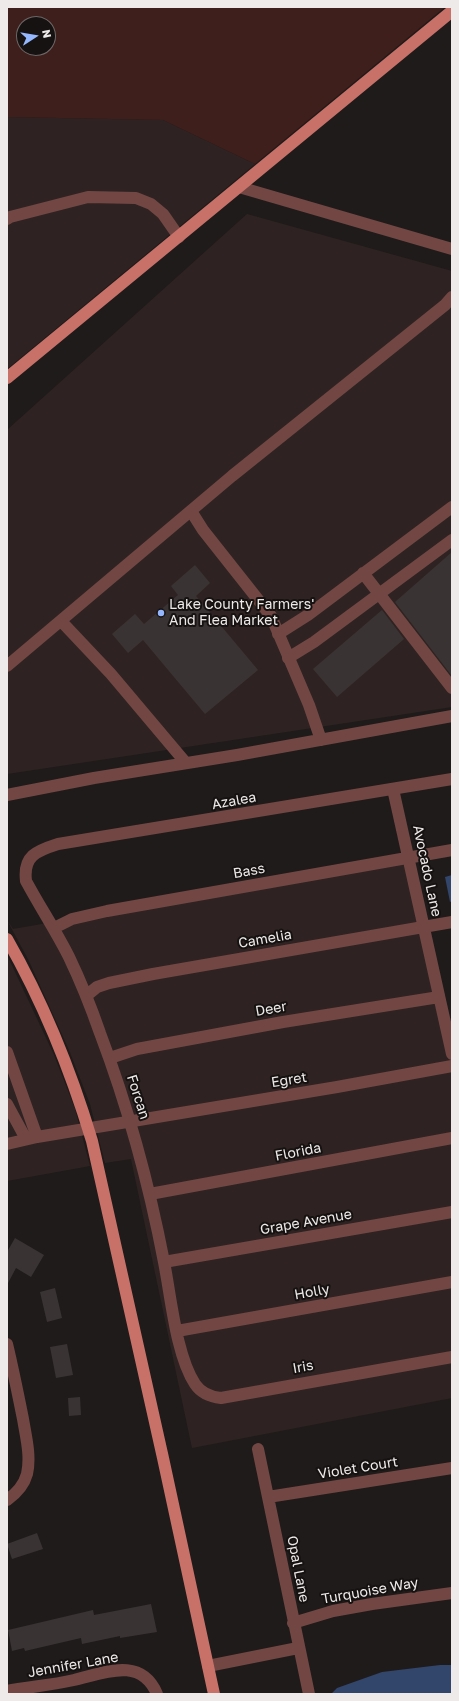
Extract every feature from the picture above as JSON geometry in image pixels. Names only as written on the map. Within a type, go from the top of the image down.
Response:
[{"type":"main road","points":[[7,378],[452,11]]},
{"type":"main road","points":[[7,939],[22,964],[62,1053],[82,1107],[88,1128],[163,1458],[214,1694]]},
{"type":"street","points":[[239,187],[452,250]]},
{"type":"street","points":[[8,216],[88,197],[136,198],[151,204],[163,214],[179,237]]},
{"type":"street","points":[[7,666],[191,511],[445,305],[452,297]]},
{"type":"street","points":[[278,634],[308,615],[452,508]]},
{"type":"street","points":[[191,511],[203,530],[271,616],[309,705],[321,740]]},
{"type":"street","points":[[288,658],[314,642],[452,540]]},
{"type":"street","points":[[363,573],[452,688]]},
{"type":"street","points":[[61,621],[111,674],[186,764]]},
{"type":"street","points":[[7,794],[94,778],[186,764],[452,716]]},
{"type":"street","name":"Azalea","points":[[27,862],[32,856],[46,848],[58,844],[452,779]]},
{"type":"street","name":"Avocado Lane","points":[[393,789],[452,1054]]},
{"type":"street","name":"Bass","points":[[54,928],[72,919],[107,911],[452,850]]},
{"type":"street","name":"Forcan","points":[[27,862],[25,869],[26,881],[70,958],[110,1058],[130,1121],[150,1194],[177,1331],[184,1355]]},
{"type":"street","name":"Camelia","points":[[86,996],[97,987],[124,980],[452,922]]},
{"type":"street","name":"Deer","points":[[110,1058],[137,1049],[283,1022],[439,997]]},
{"type":"street","points":[[7,1052],[32,1138]]},
{"type":"street","name":"Egret","points":[[7,1144],[88,1128],[452,1066]]},
{"type":"street","points":[[7,1104],[32,1138]]},
{"type":"street","name":"Florida","points":[[150,1194],[452,1138]]},
{"type":"street","name":"Grape Avenue","points":[[164,1262],[452,1212]]},
{"type":"street","name":"Holly","points":[[177,1331],[452,1282]]},
{"type":"street","points":[[7,1344],[27,1440],[29,1461],[27,1475],[23,1485],[7,1500]]},
{"type":"street","name":"Iris","points":[[184,1355],[196,1385],[204,1393],[213,1398],[221,1398],[452,1357]]},
{"type":"street","name":"Opal Lane","points":[[258,1449],[298,1648],[309,1694]]},
{"type":"street","name":"Violet Court","points":[[268,1497],[452,1468]]},
{"type":"street","name":"Turquoise Way","points":[[293,1623],[333,1611],[452,1593]]},
{"type":"street","points":[[208,1666],[298,1648]]},
{"type":"street","name":"Jennifer Lane","points":[[7,1691],[73,1680],[110,1670],[124,1670],[136,1672],[146,1677],[152,1683],[157,1694]]},
{"type":"shaded area","points":[[7,7],[445,7],[255,164],[163,120],[7,117]]},
{"type":"shaded area","points":[[7,117],[163,120],[255,164],[7,369]]},
{"type":"shaded area","points":[[247,214],[452,271],[452,707],[7,774],[7,430]]},
{"type":"shaded area","points":[[413,860],[452,1026],[452,1398],[192,1448],[131,1159],[105,1163],[90,1104],[69,1050],[29,961],[7,920],[13,929]]},
{"type":"shaded area","points":[[7,955],[54,1055],[75,1109],[90,1166],[7,1181]]},
{"type":"water","points":[[452,875],[452,901],[450,902],[445,877]]},
{"type":"water","points":[[452,1665],[452,1694],[331,1694],[337,1688],[382,1672]]},
{"type":"building","points":[[452,552],[452,676],[395,602]]},
{"type":"building","points":[[195,565],[210,583],[196,596],[258,670],[205,714],[143,640],[128,653],[112,634],[135,614],[144,624],[178,595],[171,586]]},
{"type":"building","points":[[382,610],[404,639],[337,697],[313,669]]},
{"type":"building","points":[[15,1238],[44,1255],[31,1277],[16,1268],[7,1285],[7,1252]]},
{"type":"building","points":[[55,1288],[62,1318],[47,1322],[40,1292]]},
{"type":"building","points":[[67,1344],[73,1375],[56,1378],[50,1347]]},
{"type":"building","points":[[80,1397],[81,1415],[69,1416],[68,1398]]},
{"type":"building","points":[[37,1533],[43,1549],[12,1559],[7,1544]]},
{"type":"building","points":[[151,1604],[157,1632],[120,1638],[120,1636],[82,1644],[81,1638],[25,1651],[24,1648],[12,1651],[8,1630],[93,1610],[94,1615]]},
{"type":"place","name":"Lake County Farmers' And Flea Market","points":[[161,613]]}]
